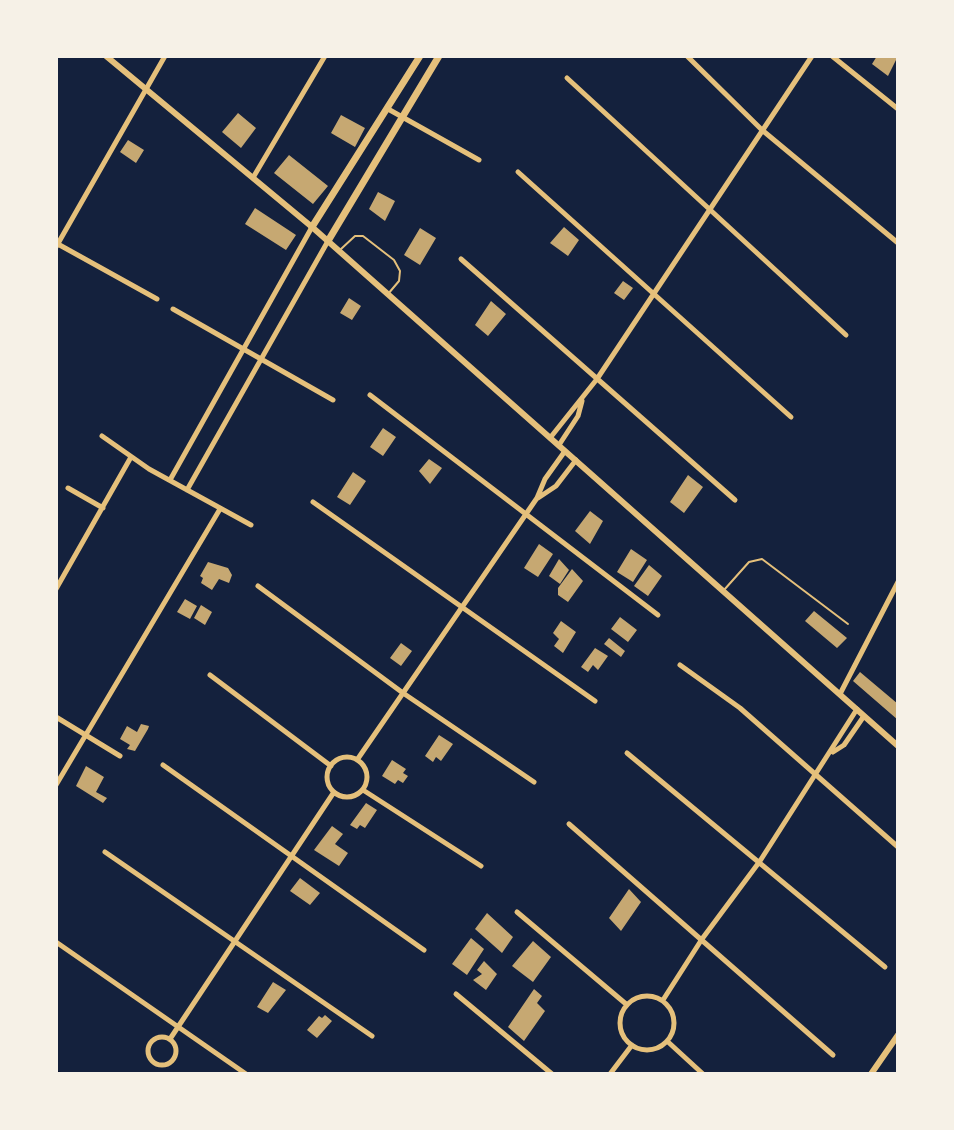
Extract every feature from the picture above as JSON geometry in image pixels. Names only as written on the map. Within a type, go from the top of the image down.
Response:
[{"type":"main road","points":[[312,227],[420,56]]},
{"type":"main road","points":[[328,241],[439,56]]},
{"type":"street","points":[[106,56],[254,176],[898,746]]},
{"type":"street","points":[[157,299],[57,244],[165,56]]},
{"type":"street","points":[[254,176],[325,56]]},
{"type":"street","points":[[687,56],[762,130],[898,243]]},
{"type":"street","points":[[550,438],[597,379],[812,56]]},
{"type":"street","points":[[832,56],[898,109]]},
{"type":"street","points":[[567,78],[846,335]]},
{"type":"street","points":[[388,109],[479,160]]},
{"type":"street","points":[[518,172],[791,417]]},
{"type":"street","points":[[170,480],[312,227]]},
{"type":"street","points":[[187,490],[328,241]]},
{"type":"street","points":[[461,259],[735,500]]},
{"type":"street","points":[[173,309],[333,400]]},
{"type":"street","points":[[370,395],[524,516],[658,615]]},
{"type":"street","points":[[559,445],[578,416],[582,400]]},
{"type":"street","points":[[102,436],[131,457],[251,525]]},
{"type":"street","points":[[357,760],[537,498],[545,479],[565,451]]},
{"type":"street","points":[[56,589],[131,457]]},
{"type":"street","points":[[537,498],[556,486],[576,460]]},
{"type":"street","points":[[68,488],[103,508]]},
{"type":"street","points":[[313,502],[461,610],[595,701]]},
{"type":"street","points":[[56,785],[220,509]]},
{"type":"street","points":[[840,694],[898,582]]},
{"type":"street","points":[[258,586],[403,693],[534,782]]},
{"type":"street","points":[[680,665],[712,685],[898,847]]},
{"type":"street","points":[[210,675],[331,766]]},
{"type":"street","points":[[663,1000],[832,753],[836,740],[857,709]]},
{"type":"street","points":[[832,753],[844,745],[864,716]]},
{"type":"street","points":[[56,717],[120,756]]},
{"type":"street","points":[[627,753],[885,967]]},
{"type":"street","points":[[346,757],[357,760],[367,774],[363,790],[352,797],[334,792],[328,783],[331,766],[346,757]]},
{"type":"street","points":[[163,765],[424,950]]},
{"type":"street","points":[[363,790],[481,866]]},
{"type":"street","points":[[170,1039],[334,792]]},
{"type":"street","points":[[569,824],[833,1055]]},
{"type":"street","points":[[105,852],[372,1036]]},
{"type":"street","points":[[517,912],[626,1004]]},
{"type":"street","points":[[56,942],[246,1074]]},
{"type":"street","points":[[456,994],[552,1074]]},
{"type":"street","points":[[648,995],[663,1000],[674,1020],[667,1041],[648,1050],[632,1045],[620,1028],[626,1004],[648,995]]},
{"type":"street","points":[[871,1074],[898,1035]]},
{"type":"street","points":[[160,1036],[170,1039],[177,1050],[174,1059],[161,1065],[153,1062],[148,1054],[149,1044],[160,1036]]},
{"type":"street","points":[[667,1041],[703,1074]]},
{"type":"street","points":[[610,1074],[632,1045]]},
{"type":"lane","points":[[339,251],[360,235],[394,260],[400,271],[399,281],[388,294]]},
{"type":"lane","points":[[723,591],[749,562],[762,559],[848,624]]},
{"type":"building","points":[[877,56],[898,56],[888,76],[872,64]]},
{"type":"building","points":[[238,113],[256,128],[241,148],[222,132]]},
{"type":"building","points":[[341,115],[365,128],[355,147],[331,133]]},
{"type":"building","points":[[128,140],[144,150],[136,163],[120,152]]},
{"type":"building","points":[[289,155],[328,186],[313,204],[274,173]]},
{"type":"building","points":[[378,192],[395,201],[385,221],[369,209]]},
{"type":"building","points":[[255,208],[296,235],[286,250],[245,224]]},
{"type":"building","points":[[564,227],[579,240],[568,256],[550,243]]},
{"type":"building","points":[[420,228],[436,238],[420,265],[404,255]]},
{"type":"building","points":[[623,281],[633,288],[624,300],[614,293]]},
{"type":"building","points":[[349,298],[361,306],[352,320],[340,313]]},
{"type":"building","points":[[491,301],[506,314],[488,336],[475,325]]},
{"type":"building","points":[[383,428],[396,437],[383,456],[370,447]]},
{"type":"building","points":[[429,459],[442,468],[430,484],[419,471]]},
{"type":"building","points":[[353,472],[366,481],[350,505],[337,497]]},
{"type":"building","points":[[688,475],[703,487],[684,513],[670,502]]},
{"type":"building","points":[[590,511],[603,521],[590,544],[575,531]]},
{"type":"building","points":[[539,544],[553,554],[538,577],[524,568]]},
{"type":"building","points":[[631,549],[647,560],[633,582],[617,572]]},
{"type":"building","points":[[559,559],[569,570],[560,584],[549,576]]},
{"type":"building","points":[[208,562],[228,568],[232,575],[229,583],[219,579],[212,590],[201,583],[203,578],[200,576]]},
{"type":"building","points":[[649,565],[662,576],[648,596],[634,586]]},
{"type":"building","points":[[572,569],[583,581],[568,602],[558,595],[558,588]]},
{"type":"building","points":[[185,599],[197,606],[190,619],[177,612]]},
{"type":"building","points":[[201,605],[212,612],[205,625],[194,618]]},
{"type":"building","points":[[814,611],[847,638],[837,648],[805,621]]},
{"type":"building","points":[[620,617],[637,630],[628,642],[611,629]]},
{"type":"building","points":[[561,621],[576,632],[563,653],[554,646],[559,639],[553,633]]},
{"type":"building","points":[[609,638],[625,651],[621,657],[604,644]]},
{"type":"building","points":[[401,643],[412,651],[401,666],[390,658]]},
{"type":"building","points":[[595,648],[608,656],[598,670],[593,665],[588,672],[581,667]]},
{"type":"building","points":[[860,672],[898,704],[898,720],[853,681]]},
{"type":"building","points":[[141,724],[149,726],[148,729],[135,751],[127,749],[130,745],[120,739],[127,726],[137,732]]},
{"type":"building","points":[[439,735],[453,744],[441,761],[436,757],[433,762],[425,756]]},
{"type":"building","points":[[392,760],[406,769],[403,773],[408,776],[403,783],[398,780],[395,784],[382,776]]},
{"type":"building","points":[[86,766],[104,777],[96,792],[107,798],[103,803],[76,786]]},
{"type":"building","points":[[366,803],[377,810],[365,828],[360,825],[357,829],[350,825]]},
{"type":"building","points":[[332,826],[343,834],[335,844],[348,853],[339,866],[314,850]]},
{"type":"building","points":[[300,878],[320,893],[310,905],[290,891]]},
{"type":"building","points":[[629,889],[641,902],[621,931],[609,918]]},
{"type":"building","points":[[487,913],[513,937],[502,953],[475,929]]},
{"type":"building","points":[[471,938],[484,949],[467,975],[452,964]]},
{"type":"building","points":[[533,941],[551,957],[533,982],[512,966]]},
{"type":"building","points":[[484,961],[497,974],[486,990],[473,980],[482,974],[477,970]]},
{"type":"building","points":[[273,982],[286,990],[268,1013],[257,1007]]},
{"type":"building","points":[[534,989],[542,996],[537,1003],[545,1011],[524,1041],[508,1027]]},
{"type":"building","points":[[325,1015],[332,1021],[317,1038],[307,1030],[319,1016],[322,1018]]},
{"type":"waterway","points":[[56,1072],[62,1074]]}]
